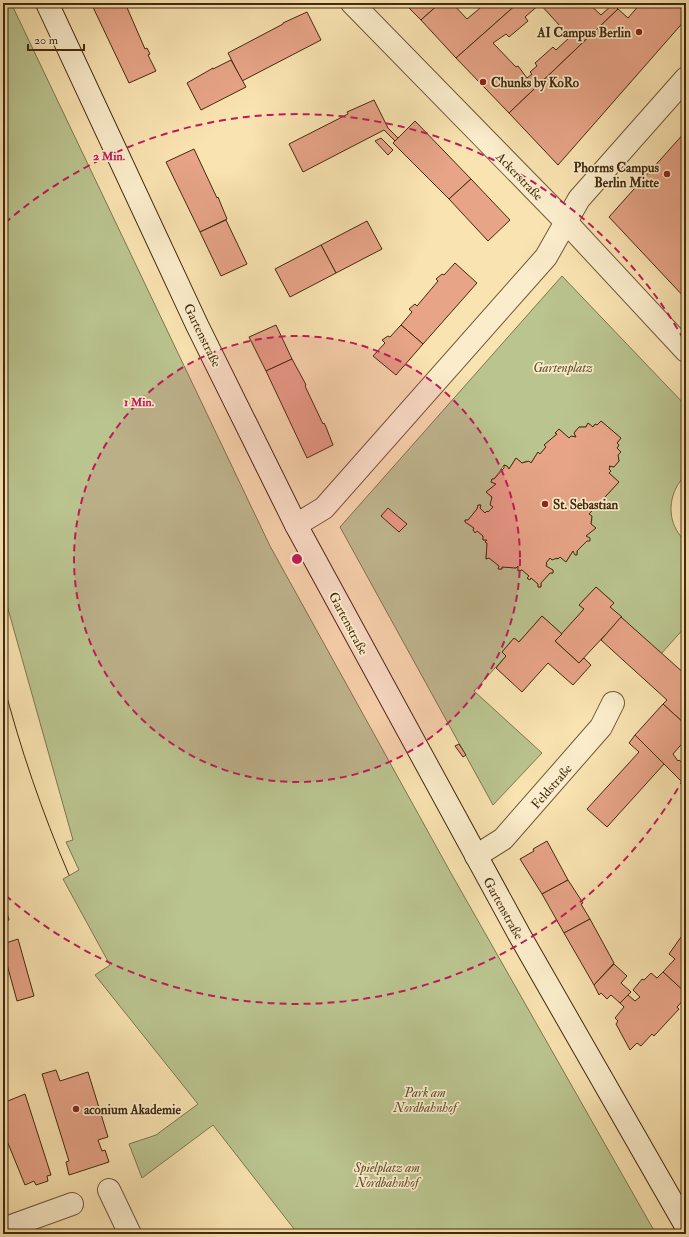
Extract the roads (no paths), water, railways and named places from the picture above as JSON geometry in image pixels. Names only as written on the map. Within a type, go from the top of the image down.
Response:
[{"type":"street","name":"Gartenstraße","points":[[47,3],[197,325],[296,525],[520,936],[686,1226]]},
{"type":"street","name":"Ackerstraße","points":[[352,3],[567,223],[686,351]]},
{"type":"street","points":[[296,525],[324,508],[546,257],[581,197],[686,78]]},
{"type":"street","name":"Feldstraße","points":[[476,856],[502,841],[601,727],[613,703]]},
{"type":"street","points":[[109,1190],[130,1234]]},
{"type":"street","points":[[3,1229],[72,1204]]},
{"type":"tram line","points":[[3,682],[32,780],[69,875]]},
{"type":"place","name":"AI Campus Berlin","points":[[639,32]]},
{"type":"place","name":"Chunks by KoRo","points":[[483,82]]},
{"type":"place","name":"Phorms Campus Berlin Mitte","points":[[667,174]]},
{"type":"place","name":"St. Sebastian","points":[[545,504]]},
{"type":"place","name":"aconium Akademie","points":[[76,1109]]},
{"type":"park label","name":"Gartenplatz","points":[[563,367]]},
{"type":"park label","name":"Park am Nordbahnhof","points":[[425,1100]]},
{"type":"park label","name":"Spielplatz am Nordbahnhof","points":[[387,1174]]}]
